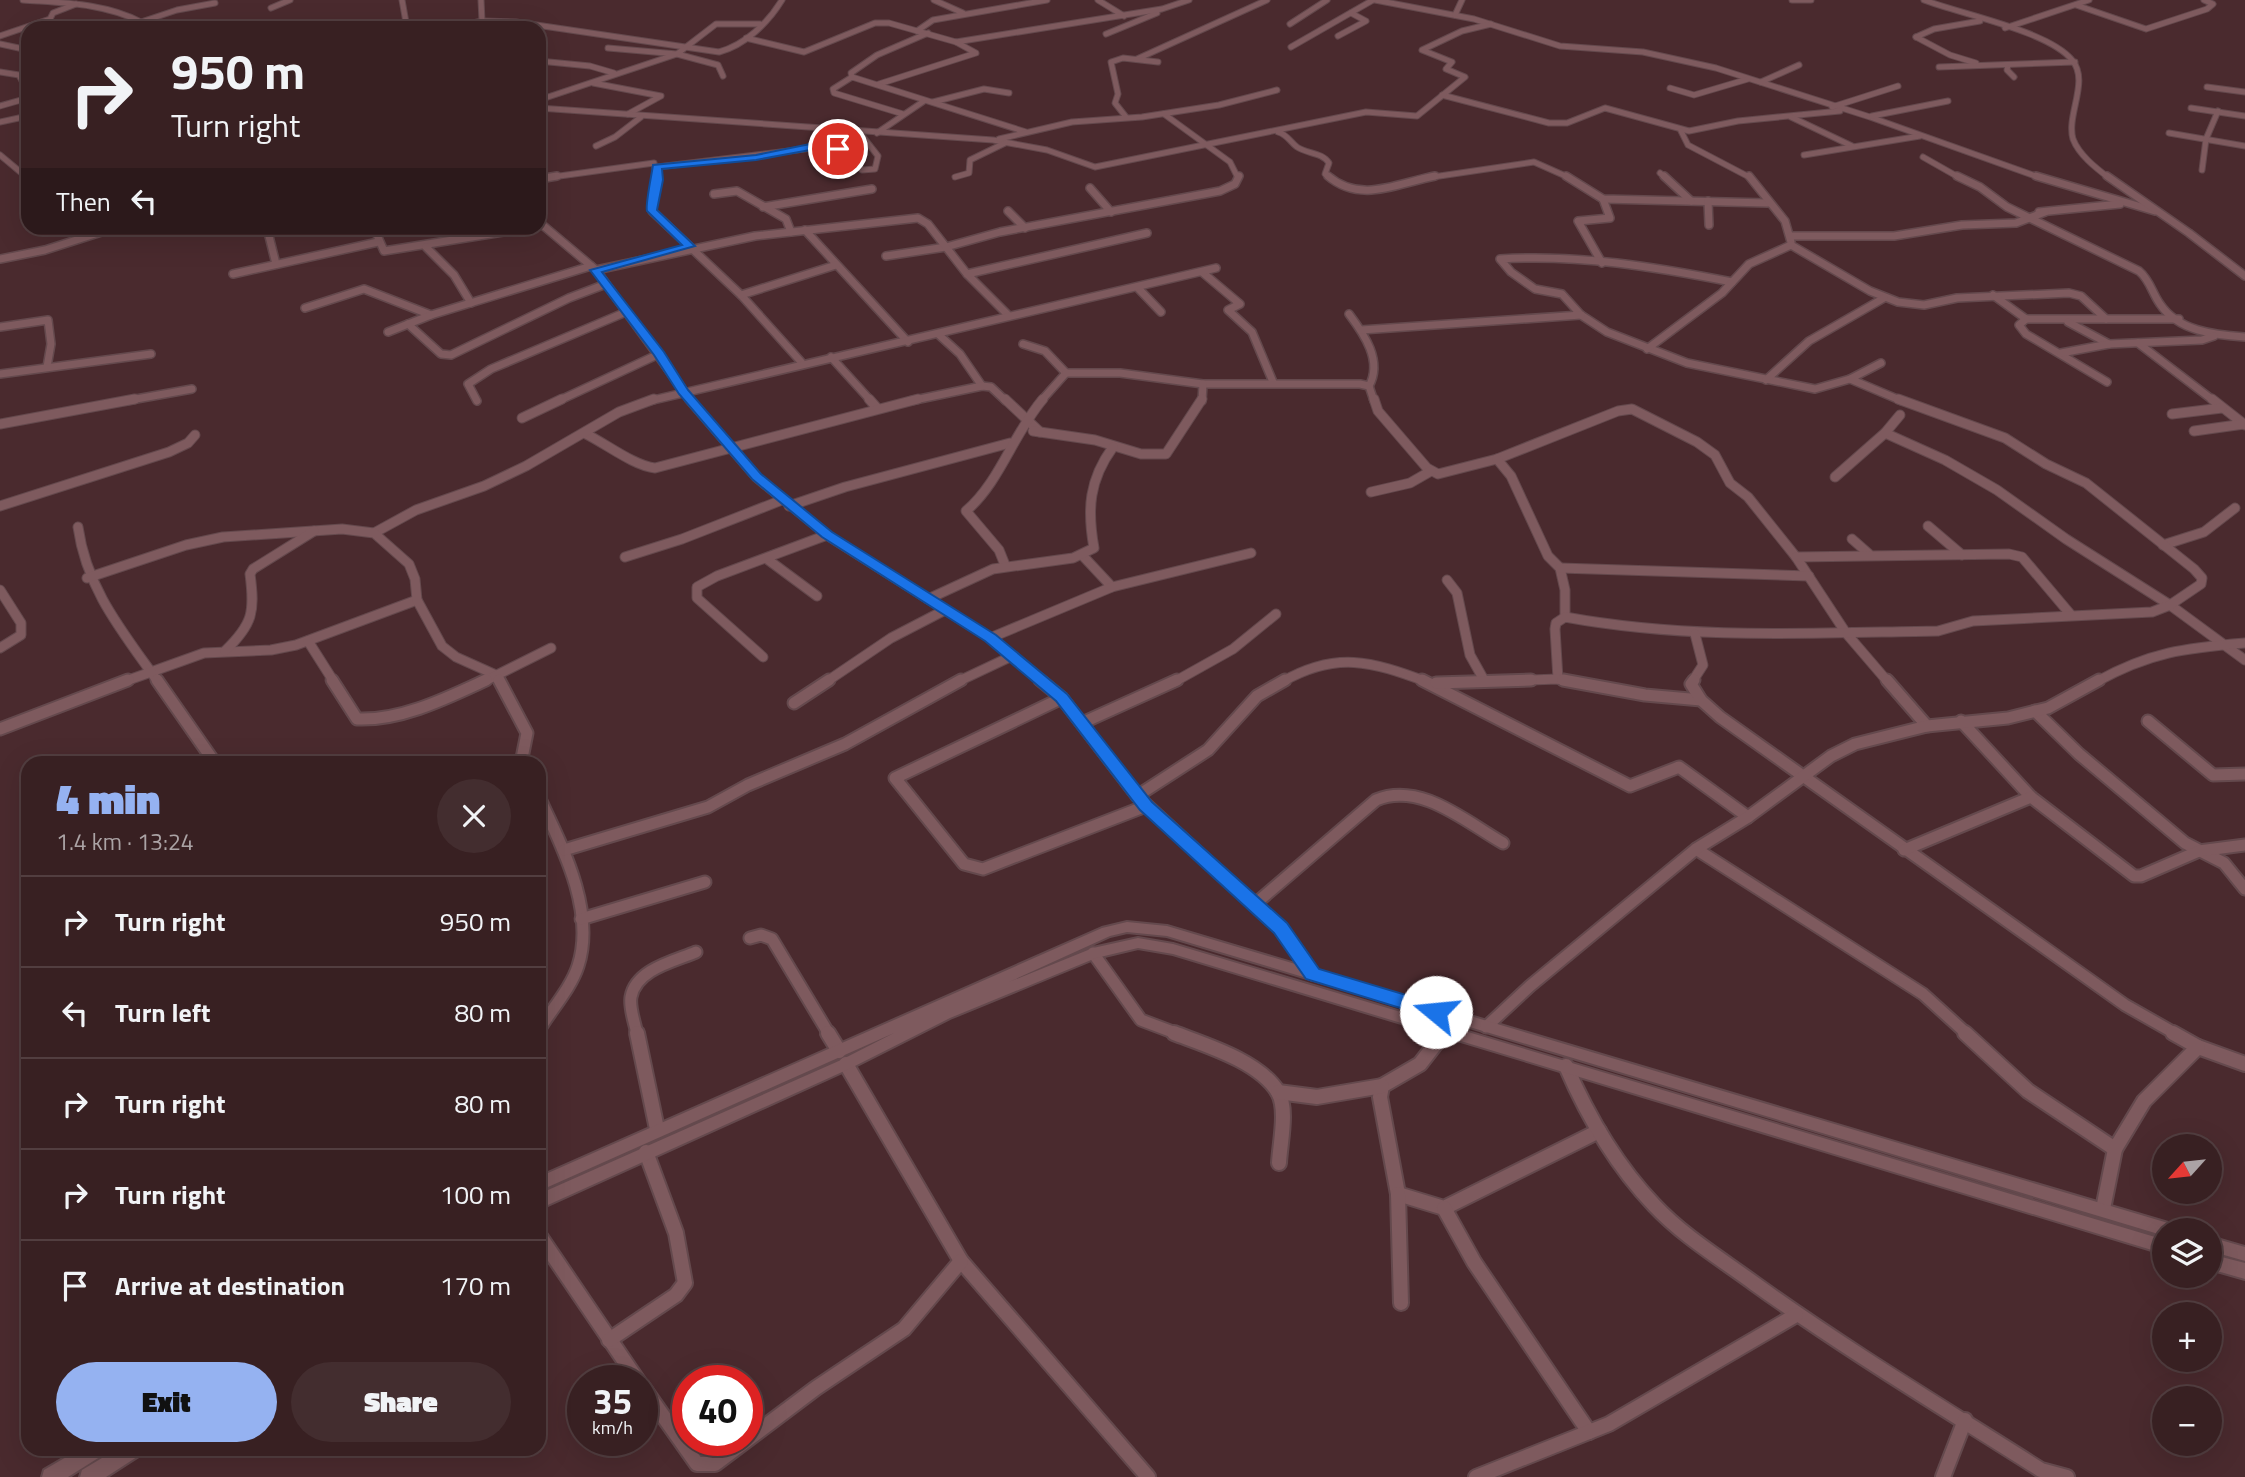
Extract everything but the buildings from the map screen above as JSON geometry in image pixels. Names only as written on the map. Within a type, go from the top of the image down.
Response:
[{"type":"street","points":[[23,0],[78,3],[129,13],[138,21]]},
{"type":"street","points":[[271,8],[290,0]]},
{"type":"street","points":[[401,0],[406,21]]},
{"type":"street","points":[[481,0],[482,21]]},
{"type":"street","points":[[546,26],[724,52],[735,48],[777,11],[782,0]]},
{"type":"street","points":[[934,0],[962,13]]},
{"type":"street","points":[[917,31],[933,19],[1044,0]]},
{"type":"street","points":[[1098,0],[1124,16]]},
{"type":"street","points":[[956,42],[1047,25],[1124,16],[1162,9],[1186,0]]},
{"type":"street","points":[[1137,59],[1266,0]]},
{"type":"street","points":[[1290,24],[1327,0]]},
{"type":"street","points":[[1291,47],[1374,0],[1455,15],[1560,46],[1643,52],[1716,68],[1923,135],[2054,183],[2155,211]]},
{"type":"street","points":[[1455,15],[1462,0]]},
{"type":"street","points":[[1792,0],[1811,0]]},
{"type":"street","points":[[1924,0],[2005,27],[2060,50],[2075,62],[2077,102],[2072,139],[2110,178],[2180,226],[2245,276]]},
{"type":"street","points":[[1933,4],[1948,0]]},
{"type":"street","points":[[2005,27],[2082,2],[2146,29],[2207,9],[2213,4],[2204,0]]},
{"type":"street","points":[[44,21],[78,3]]},
{"type":"street","points":[[151,21],[177,10],[215,3]]},
{"type":"street","points":[[1106,34],[1151,17],[1162,9]]},
{"type":"street","points":[[1338,36],[1366,21],[1351,13]]},
{"type":"street","points":[[1982,21],[1934,29],[1915,38],[1950,55],[1996,65]]},
{"type":"street","points":[[746,38],[766,41],[795,53],[815,49],[876,23],[889,23],[956,42],[975,53],[879,84]]},
{"type":"street","points":[[546,98],[677,54],[690,47],[716,24],[760,24]]},
{"type":"street","points":[[546,109],[860,133],[993,140],[1047,150],[1091,167],[1278,132],[1366,112],[1417,116],[1465,77],[1446,69],[1452,62],[1422,50],[1462,30],[1491,24]]},
{"type":"street","points":[[0,36],[21,31]]},
{"type":"street","points":[[852,77],[854,70],[873,57],[928,33]]},
{"type":"street","points":[[0,44],[21,48]]},
{"type":"street","points":[[608,48],[677,54],[718,65],[723,76]]},
{"type":"street","points":[[1126,117],[1124,111],[1115,103],[1118,94],[1111,62],[1115,59],[1137,59],[1158,62]]},
{"type":"street","points":[[546,62],[590,66],[614,73]]},
{"type":"street","points":[[1939,67],[2075,62]]},
{"type":"street","points":[[1760,82],[1799,65]]},
{"type":"street","points":[[2008,65],[2007,70],[2014,77]]},
{"type":"street","points":[[0,72],[14,71],[21,74]]},
{"type":"street","points":[[903,114],[834,93],[838,84],[852,77],[1029,133]]},
{"type":"street","points":[[1670,88],[1694,95],[1751,79]]},
{"type":"street","points":[[590,83],[661,96],[624,116]]},
{"type":"street","points":[[1832,107],[1898,86]]},
{"type":"street","points":[[2207,87],[2245,92]]},
{"type":"street","points":[[933,102],[984,89],[1009,93]]},
{"type":"street","points":[[993,140],[1072,122],[1164,114],[1219,105],[1277,89]]},
{"type":"street","points":[[1442,95],[1559,124],[1598,109],[1611,108],[1682,131],[1755,118],[1847,111]]},
{"type":"street","points":[[0,106],[21,100]]},
{"type":"street","points":[[877,134],[924,101]]},
{"type":"street","points":[[1870,117],[1948,101]]},
{"type":"street","points":[[2191,108],[2245,116]]},
{"type":"street","points":[[2202,170],[2206,139],[2218,111]]},
{"type":"street","points":[[886,256],[946,247],[1025,228],[1220,191],[1236,184],[1239,177],[1230,162],[1164,114]]},
{"type":"street","points":[[596,146],[615,137],[641,117]]},
{"type":"street","points":[[1791,117],[1855,147]]},
{"type":"street","points":[[0,122],[21,118]]},
{"type":"street","points":[[1682,131],[1688,145],[1750,177],[1785,221],[1791,241],[1884,298],[1924,305],[1993,295],[2076,294],[2106,319]]},
{"type":"street","points":[[1278,132],[1285,134],[1298,148],[1326,158],[1329,163],[1325,174],[1332,181],[1362,192],[1398,188],[1431,177],[1534,162],[1578,182],[1603,199],[1768,203]]},
{"type":"street","points":[[657,167],[756,158],[794,149],[829,146],[848,155],[862,170],[875,169],[878,156],[860,133]]},
{"type":"street","points":[[2169,134],[2245,146]]},
{"type":"street","points":[[1804,155],[1923,135]]},
{"type":"street","points":[[955,177],[971,172],[970,160],[1005,143]]},
{"type":"street","points":[[0,155],[21,172]]},
{"type":"street","points":[[1923,157],[2022,213],[2139,271],[2154,285],[2160,304],[2209,337]]},
{"type":"street","points":[[546,178],[654,163],[658,180],[650,205],[652,211],[740,295],[803,364]]},
{"type":"street","points":[[1660,173],[1691,201]]},
{"type":"street","points":[[1090,188],[1111,212]]},
{"type":"street","points":[[763,207],[872,189]]},
{"type":"street","points":[[714,194],[737,191],[786,219],[792,232]]},
{"type":"street","points":[[1602,263],[1578,222],[1610,218],[1603,199]]},
{"type":"street","points":[[1708,201],[1709,225]]},
{"type":"street","points":[[2022,213],[2124,203]]},
{"type":"street","points":[[1008,211],[1025,228]]},
{"type":"street","points":[[1647,349],[1732,282],[1749,264],[1791,241],[1880,236],[1960,225],[2036,219],[2045,212]]},
{"type":"street","points":[[388,332],[471,303],[594,268],[689,246],[918,218],[928,224],[967,274],[1009,316]]},
{"type":"street","points":[[546,229],[594,268],[659,354],[683,392],[731,449],[786,503],[827,534],[990,638],[1062,698],[1146,806],[1280,928],[1312,974]]},
{"type":"street","points":[[805,230],[908,342]]},
{"type":"street","points":[[967,274],[1147,233]]},
{"type":"street","points":[[0,259],[45,250],[89,235]]},
{"type":"street","points":[[269,235],[276,264]]},
{"type":"street","points":[[376,235],[384,251],[426,247],[490,235]]},
{"type":"street","points":[[233,274],[377,242]]},
{"type":"street","points":[[426,247],[454,275],[471,303]]},
{"type":"street","points":[[1732,282],[1672,270],[1549,256],[1500,259],[1511,272],[1535,289],[1562,294],[1581,315],[1607,332],[1688,363],[1815,389],[1850,379],[1881,363]]},
{"type":"street","points":[[740,295],[836,265]]},
{"type":"street","points":[[88,578],[211,539],[314,531],[374,533],[416,510],[484,486],[515,471],[619,412],[683,392],[908,342],[1216,268]]},
{"type":"street","points":[[1202,272],[1240,304],[1228,310],[1241,317],[1260,345],[1273,382]]},
{"type":"street","points":[[408,324],[441,354],[451,355],[569,298],[606,284]]},
{"type":"street","points":[[1137,287],[1161,312]]},
{"type":"street","points":[[305,308],[364,289],[431,315]]},
{"type":"street","points":[[1993,295],[2022,319],[2179,319]]},
{"type":"street","points":[[1766,380],[1809,341],[1884,298]]},
{"type":"street","points":[[477,401],[468,384],[491,369],[626,312]]},
{"type":"street","points":[[1349,314],[1361,330],[1376,369],[1374,380],[1369,386]]},
{"type":"street","points":[[1361,330],[1581,315]]},
{"type":"street","points":[[2022,319],[2019,325],[2026,334],[2107,383]]},
{"type":"street","points":[[0,327],[48,320],[51,344],[47,368]]},
{"type":"street","points":[[2065,320],[2109,344]]},
{"type":"street","points":[[938,334],[960,354],[982,386]]},
{"type":"street","points":[[2061,353],[2109,344],[2245,337]]},
{"type":"street","points":[[2138,343],[2244,424]]},
{"type":"street","points":[[1023,344],[1045,351],[1066,373],[1120,373],[1203,384],[1273,382],[1369,386]]},
{"type":"street","points":[[0,374],[151,354]]},
{"type":"street","points":[[522,418],[659,354]]},
{"type":"street","points":[[831,357],[877,408]]},
{"type":"street","points":[[1005,565],[1003,554],[973,523],[967,511],[981,498],[1026,419],[1066,373]]},
{"type":"street","points":[[1558,679],[1555,629],[1556,623],[1564,617],[1695,635],[1938,631],[1973,621],[2071,615],[2132,615],[2170,605],[2200,584],[2202,578],[2086,484],[2046,464],[2006,438],[1863,387],[1850,379]]},
{"type":"street","points":[[1020,429],[1094,440],[1156,456],[1166,454],[1202,402],[1203,384]]},
{"type":"street","points":[[584,433],[618,450],[647,469],[731,449],[877,408],[982,386],[991,387],[1040,432]]},
{"type":"street","points":[[1369,386],[1378,411],[1431,471]]},
{"type":"street","points":[[0,424],[192,388]]},
{"type":"street","points":[[1371,492],[1410,483],[1431,471],[1451,472],[1497,459],[1626,408],[1632,409],[1697,442],[1715,455],[1730,483],[1748,497],[1796,557],[1846,632],[1927,726]]},
{"type":"street","points":[[2172,414],[2222,408]]},
{"type":"street","points":[[1835,477],[1885,433],[1900,415]]},
{"type":"street","points":[[2194,431],[2244,424]]},
{"type":"street","points":[[1885,433],[1945,460],[1997,490],[2066,539],[2170,605],[2245,660]]},
{"type":"street","points":[[0,506],[169,452],[188,443],[195,435]]},
{"type":"street","points":[[625,557],[786,503],[1010,443]]},
{"type":"street","points":[[928,599],[953,584],[1005,565],[1083,556],[1094,548],[1086,510],[1099,464],[1113,447]]},
{"type":"street","points":[[1497,459],[1511,476],[1548,556],[1560,568],[1565,590],[1564,617]]},
{"type":"street","points":[[2163,545],[2204,532],[2235,508]]},
{"type":"street","points":[[1928,526],[1962,555]]},
{"type":"street","points":[[78,527],[80,555],[88,578],[210,756]]},
{"type":"street","points":[[225,651],[247,631],[254,618],[250,574],[253,569],[314,531]]},
{"type":"street","points":[[374,533],[409,564],[415,579],[417,600],[442,646],[456,657],[496,675],[527,733],[522,756]]},
{"type":"street","points":[[763,657],[697,598],[696,587],[827,534]]},
{"type":"street","points":[[1852,539],[1869,554]]},
{"type":"street","points":[[990,638],[1112,587],[1251,553]]},
{"type":"street","points":[[1796,557],[2009,554],[2022,557],[2071,615]]},
{"type":"street","points":[[1083,556],[1112,587]]},
{"type":"street","points":[[767,559],[817,596]]},
{"type":"street","points":[[1560,568],[1741,576],[1809,576]]},
{"type":"street","points":[[1447,580],[1457,593],[1470,655],[1484,680]]},
{"type":"street","points":[[0,590],[21,623],[21,635],[0,648]]},
{"type":"street","points":[[0,729],[78,696],[189,657],[225,651],[271,650],[309,641],[365,617],[417,600]]},
{"type":"street","points":[[794,703],[891,638],[945,610]]},
{"type":"street","points":[[1082,723],[1221,655],[1263,627],[1276,614]]},
{"type":"street","points":[[1695,635],[1703,664],[1692,684],[1701,700],[1738,732],[1805,775],[1904,850],[2125,1005],[2198,1047],[2245,1064]]},
{"type":"street","points":[[309,641],[357,719],[363,721],[430,704],[551,649]]},
{"type":"street","points":[[1486,1027],[1530,986],[1696,849],[1855,744],[1927,726],[2008,718],[2048,708],[2134,661],[2192,647],[2245,643]]},
{"type":"street","points":[[564,850],[708,807],[748,785],[845,744],[948,686],[1012,656]]},
{"type":"street","points":[[1137,796],[1208,750],[1257,696],[1290,677],[1329,662],[1343,660],[1401,672],[1433,684],[1630,786],[1679,767],[1748,817]]},
{"type":"street","points":[[1433,684],[1558,679],[1645,695],[1701,700]]},
{"type":"street","points":[[1062,698],[895,778],[964,864],[972,868],[983,869],[1146,806]]},
{"type":"street","points":[[2035,711],[2130,798],[2199,852],[2224,863],[2245,889]]},
{"type":"street","points":[[1961,721],[2031,797],[2134,876],[2141,876],[2199,852],[2245,845]]},
{"type":"street","points":[[2148,721],[2213,775],[2245,774]]},
{"type":"street","points":[[1254,905],[1376,800],[1385,796],[1398,793],[1418,797],[1503,843]]},
{"type":"street","points":[[1904,850],[2031,797]]},
{"type":"street","points":[[546,812],[564,850],[584,940],[577,969],[546,1019]]},
{"type":"street","points":[[1696,849],[1923,994],[2028,1091],[2115,1149]]},
{"type":"street","points":[[581,919],[705,882]]},
{"type":"street","points":[[546,1199],[1095,937],[1127,927],[1167,930],[2152,1225]]},
{"type":"street","points":[[750,938],[761,935],[772,939],[961,1261],[1148,1477]]},
{"type":"street","points":[[546,1181],[657,1129],[843,1057],[1093,953],[1118,945],[1138,943],[1162,947],[1566,1066],[2152,1243]]},
{"type":"street","points":[[657,1129],[629,999],[632,986],[642,976],[696,952]]},
{"type":"street","points":[[1093,953],[1141,1020],[1242,1059],[1278,1092],[1297,1098],[1323,1097],[1382,1086],[1420,1064],[1445,1031]]},
{"type":"street","points":[[2103,1209],[2115,1149],[2144,1101],[2198,1047]]},
{"type":"street","points":[[1566,1066],[1598,1131],[1652,1203],[1702,1248],[1796,1315],[1965,1420],[2041,1474],[2067,1477]]},
{"type":"street","points":[[1382,1086],[1380,1097],[1398,1194],[1401,1303]]},
{"type":"street","points":[[1278,1092],[1282,1111],[1279,1163]]},
{"type":"street","points":[[1398,1194],[1444,1208],[1598,1131]]},
{"type":"street","points":[[609,1340],[676,1295],[685,1283],[685,1270],[667,1209],[646,1152]]},
{"type":"street","points":[[1444,1208],[1474,1262],[1588,1432]]},
{"type":"street","points":[[546,1246],[627,1365]]},
{"type":"street","points":[[2222,1247],[2245,1254]]},
{"type":"street","points":[[658,1409],[697,1464],[715,1464],[817,1388],[904,1329],[961,1261]]},
{"type":"street","points":[[2222,1264],[2245,1271]]},
{"type":"street","points":[[1476,1477],[1609,1424],[1796,1315]]},
{"type":"street","points":[[1943,1477],[1954,1455],[1965,1420]]},
{"type":"street","points":[[51,1477],[86,1456]]},
{"type":"street","points":[[89,1477],[123,1456]]},
{"type":"route","points":[[838,149],[829,146],[810,147],[756,158],[657,167],[656,193],[650,205],[652,211],[689,246],[596,270],[659,354],[683,392],[756,477],[827,534],[990,638],[1062,698],[1146,806],[1280,928],[1312,974],[1436,1012]]}]
